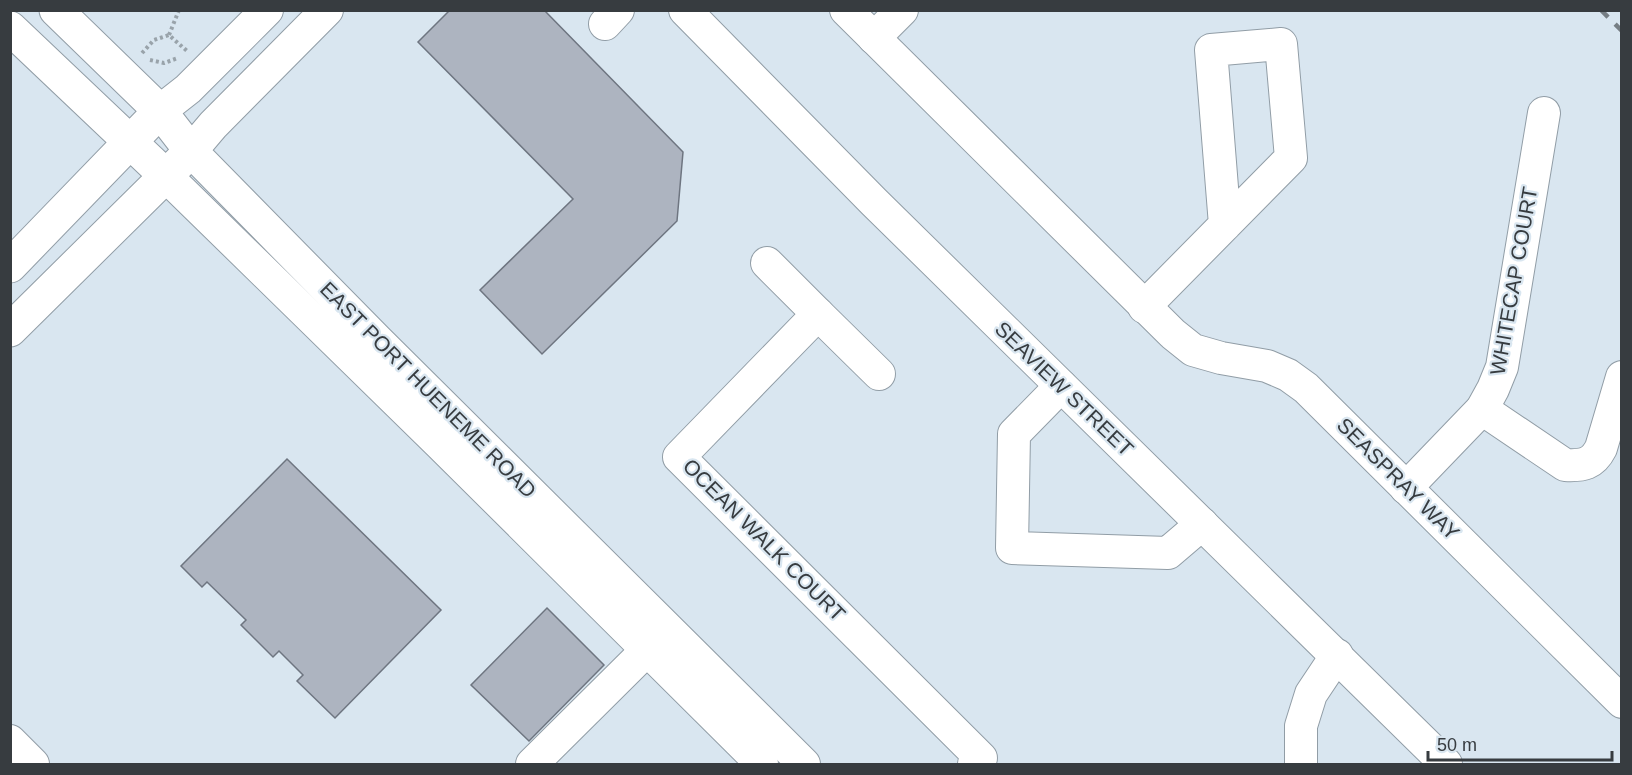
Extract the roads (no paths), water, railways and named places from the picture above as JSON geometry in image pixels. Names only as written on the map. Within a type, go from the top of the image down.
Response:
[{"type":"main road","name":"EAST PORT HUENEME ROAD","points":[[56,10],[160,111],[191,151]]},
{"type":"main road","name":"EAST PORT HUENEME ROAD","points":[[10,28],[166,176]]},
{"type":"main road","points":[[10,266],[160,111]]},
{"type":"main road","points":[[10,330],[191,151]]},
{"type":"street","points":[[160,111],[188,89],[267,10]]},
{"type":"street","points":[[191,151],[213,125],[327,10]]},
{"type":"street","name":"SEAVIEW STREET","points":[[685,10],[874,202],[1446,765]]},
{"type":"street","name":"SEASPRAY WAY","points":[[846,10],[1173,334],[1193,350],[1206,355],[1267,366],[1288,375],[1306,388],[1622,702]]},
{"type":"street","points":[[874,39],[902,10]]},
{"type":"street","points":[[1144,307],[1225,225],[1291,158],[1281,44],[1211,50],[1225,225]]},
{"type":"street","name":"WHITECAP COURT","points":[[1406,488],[1482,409],[1502,368],[1544,113]]},
{"type":"street","name":"EAST PORT HUENEME ROAD","points":[[191,151],[377,340],[657,639],[762,765]]},
{"type":"street","name":"EAST PORT HUENEME ROAD","points":[[166,176],[440,444],[657,639],[804,765]]},
{"type":"street","points":[[767,263],[879,374]]},
{"type":"street","name":"OCEAN WALK COURT","points":[[818,314],[680,457],[981,758],[974,765]]},
{"type":"street","points":[[1482,409],[1565,465],[1577,466],[1596,458],[1622,377]]},
{"type":"street","points":[[1061,386],[1014,435],[1012,548],[1168,553],[1202,524]]},
{"type":"street","points":[[532,765],[657,639]]},
{"type":"street","points":[[1301,765],[1301,726],[1311,694],[1337,656]]},
{"type":"street","points":[[10,741],[33,765]]},
{"type":"railway","points":[[1601,10],[1622,31]]}]
